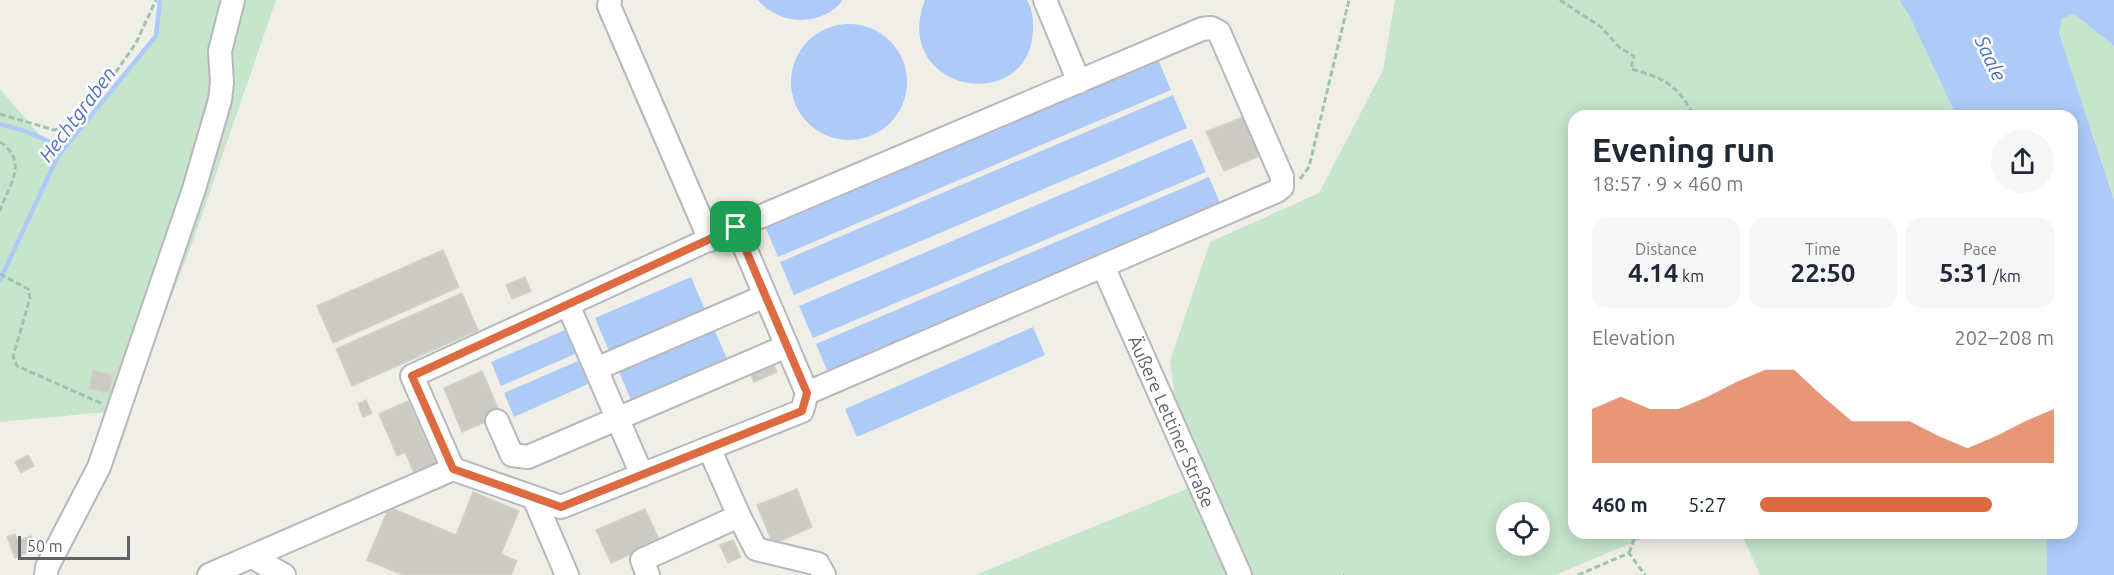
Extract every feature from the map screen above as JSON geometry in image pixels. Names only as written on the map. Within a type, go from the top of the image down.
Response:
[{"type":"street","points":[[46,575],[47,567],[99,467],[194,189],[220,100],[222,83],[220,51],[233,0]]},
{"type":"street","points":[[610,0],[609,6],[710,240]]},
{"type":"street","points":[[1045,0],[1079,81]]},
{"type":"street","points":[[453,469],[412,376],[736,227],[1202,29],[1211,28],[1219,32],[1282,177],[1282,187],[807,393]]},
{"type":"street","points":[[209,575],[453,469],[561,507],[802,411],[807,393],[736,227]]},
{"type":"street","name":"Äußere Lettiner Straße","points":[[1103,266],[1240,575]]},
{"type":"street","points":[[596,369],[765,296]]},
{"type":"street","points":[[568,305],[642,475]]},
{"type":"street","points":[[497,421],[512,455],[528,457],[787,346]]},
{"type":"street","points":[[709,448],[756,549],[818,564],[824,575]]},
{"type":"street","points":[[534,498],[567,575]]},
{"type":"street","points":[[648,575],[642,560],[739,516]]},
{"type":"street","points":[[252,557],[284,575]]},
{"type":"path","points":[[0,114],[54,130],[72,126],[107,85],[136,43],[156,0]]},
{"type":"path","points":[[1282,187],[1304,177],[1309,167],[1349,0]]},
{"type":"path","points":[[1560,0],[1601,27],[1620,48],[1634,56],[1631,69],[1660,77],[1683,95],[1691,110]]},
{"type":"path","points":[[0,142],[9,148],[16,164],[15,177],[0,211]]},
{"type":"path","points":[[0,274],[28,289],[30,298],[13,356],[17,366],[118,411]]},
{"type":"path","points":[[1578,575],[1629,553],[1634,539]]},
{"type":"path","points":[[1629,553],[1645,575]]},
{"type":"green space","points":[[160,0],[276,0],[194,238],[123,422],[118,411],[0,422],[0,89],[58,156],[156,36]]},
{"type":"green space","points":[[1395,0],[1899,0],[1909,15],[1954,110],[1568,110],[1568,539],[1641,539],[1555,575],[975,575],[1194,486],[1162,394],[1174,390],[1170,361],[1210,242],[1319,193],[1383,70]]},
{"type":"green space","points":[[2074,14],[2114,46],[2114,200],[2059,33],[2062,17]]},
{"type":"green space","points":[[1744,539],[2046,539],[2047,575],[1760,575]]},
{"type":"water","points":[[758,0],[843,0],[824,15],[801,20],[778,15]]},
{"type":"water","points":[[925,0],[1027,0],[1032,15],[1033,35],[1022,64],[1005,78],[983,84],[960,81],[940,71],[925,54],[919,30]]},
{"type":"water","name":"Saale","points":[[1899,0],[2114,0],[2114,46],[2074,14],[2062,18],[2059,33],[2114,200],[2114,575],[2047,575],[2046,539],[2078,539],[2078,110],[1954,110],[1909,15]]},
{"type":"water","points":[[849,24],[871,28],[890,41],[903,60],[907,82],[903,104],[890,123],[871,136],[849,140],[827,136],[808,123],[795,104],[791,82],[795,60],[808,41],[827,28]]},
{"type":"water","points":[[1157,57],[1171,90],[778,257],[764,224]]},
{"type":"water","points":[[1173,95],[1187,128],[794,295],[780,262]]},
{"type":"water","points":[[1192,139],[1206,172],[813,338],[799,306]]},
{"type":"water","points":[[1209,177],[1223,210],[830,377],[816,344]]},
{"type":"water","points":[[691,277],[708,317],[612,358],[595,318]]},
{"type":"water","points":[[713,326],[730,366],[634,407],[617,367]]},
{"type":"water","points":[[1033,327],[1045,355],[857,437],[845,409]]},
{"type":"water","points":[[565,330],[575,354],[501,386],[491,362]]},
{"type":"water","points":[[578,361],[588,384],[514,417],[504,393]]},
{"type":"building","points":[[1245,116],[1262,155],[1224,171],[1206,132]]},
{"type":"building","points":[[443,250],[459,287],[333,343],[317,306]]},
{"type":"building","points":[[525,277],[531,291],[512,299],[506,285]]},
{"type":"building","points":[[462,293],[478,330],[352,386],[336,349]]},
{"type":"building","points":[[771,359],[777,372],[754,382],[748,368]]},
{"type":"building","points":[[93,370],[113,375],[109,393],[89,389]]},
{"type":"building","points":[[482,371],[501,415],[462,432],[444,388]]},
{"type":"building","points":[[366,400],[372,413],[363,417],[358,404]]},
{"type":"building","points":[[408,401],[436,464],[414,473],[405,452],[397,456],[379,414]]},
{"type":"building","points":[[28,455],[34,466],[21,473],[15,462]]},
{"type":"building","points":[[797,489],[812,527],[773,544],[757,505]]},
{"type":"building","points":[[473,492],[519,511],[501,554],[517,561],[511,575],[403,575],[367,560],[389,507],[456,535]]},
{"type":"building","points":[[645,509],[660,541],[611,563],[596,530]]},
{"type":"building","points":[[15,534],[24,554],[15,558],[7,537]]},
{"type":"building","points":[[31,536],[37,549],[24,554],[18,541]]},
{"type":"building","points":[[733,540],[741,557],[728,563],[720,545]]},
{"type":"waterway","name":"Hechtgraben","points":[[0,280],[58,156],[156,36],[160,0]]},
{"type":"waterway","points":[[0,124],[25,131],[64,148]]},
{"type":"route","points":[[736,227],[807,393],[802,411],[561,507],[453,469],[412,376],[736,227]]}]
